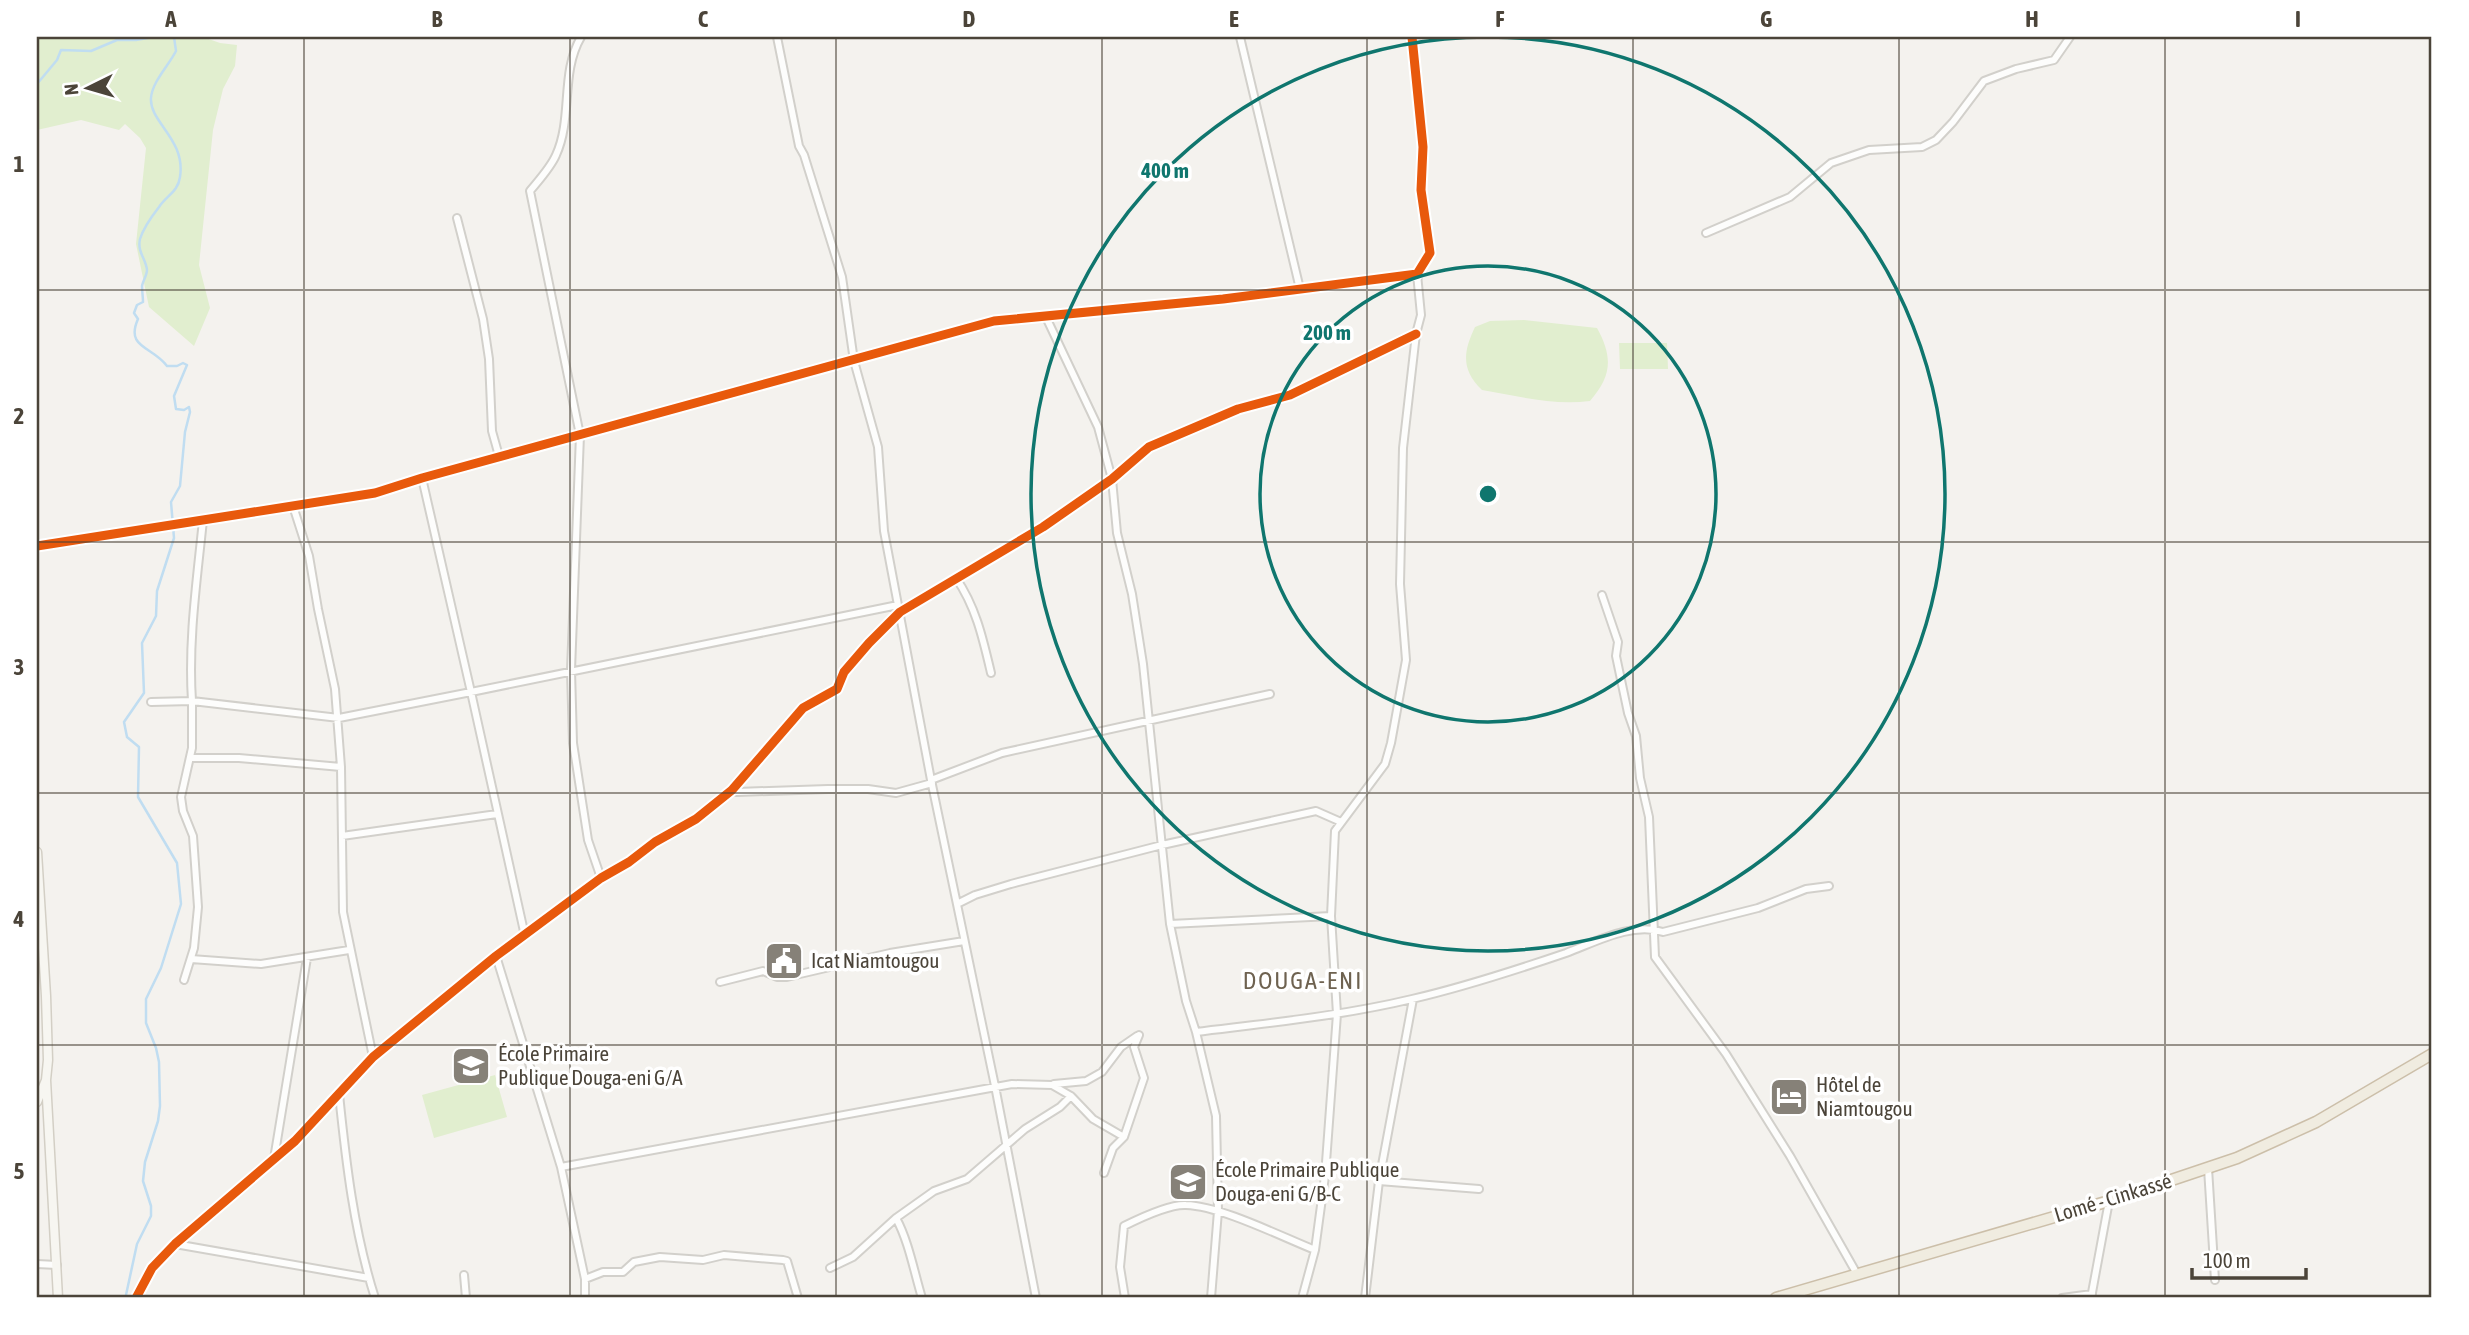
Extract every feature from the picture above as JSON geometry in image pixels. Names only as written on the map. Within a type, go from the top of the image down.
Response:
[{"type":"highway","name":"Lomé - Cinkassé","points":[[1776,1298],[2109,1201],[2237,1158],[2316,1122],[2432,1054]]},
{"type":"main road","points":[[37,852],[40,963],[48,1060],[58,1298]]},
{"type":"main road","points":[[37,1101],[47,1080]]},
{"type":"street","points":[[777,37],[799,146],[842,277],[854,361],[878,447],[884,531],[1036,1298]]},
{"type":"street","points":[[1240,37],[1300,289]]},
{"type":"street","points":[[1302,1298],[1315,1250],[1325,1177],[1337,1014],[1331,916],[1335,831],[1385,764],[1406,660],[1400,584],[1403,448],[1416,334],[1421,315],[1417,274],[1430,253],[1421,190],[1423,147],[1412,37]]},
{"type":"street","points":[[1706,233],[1790,197],[1831,163],[1869,150],[1922,147],[1936,140],[1984,81],[2016,69],[2054,60],[2070,37]]},
{"type":"street","points":[[580,38],[569,68],[565,120],[556,155],[530,191],[580,435],[571,670],[573,743],[588,840],[601,878]]},
{"type":"street","points":[[457,218],[483,319],[489,359],[492,430],[499,456]]},
{"type":"street","points":[[37,546],[375,493],[499,456],[994,321],[1223,299],[1417,274]]},
{"type":"street","points":[[1045,315],[1098,428],[1112,479],[1117,533],[1132,594],[1170,924],[1186,1001],[1216,1116],[1218,1211],[1211,1298]]},
{"type":"street","points":[[151,702],[192,701],[339,718],[571,670],[899,608],[1043,527],[1112,479],[1149,447],[1237,409],[1290,395],[1416,334]]},
{"type":"street","points":[[422,478],[525,936]]},
{"type":"street","points":[[293,506],[309,556],[335,688],[341,767],[343,912],[373,1057]]},
{"type":"street","points":[[184,980],[191,959],[198,907],[193,836],[183,811],[181,797],[192,748],[192,625],[203,520]]},
{"type":"street","points":[[956,578],[976,614],[991,673]]},
{"type":"street","points":[[1602,595],[1618,642],[1616,656],[1628,713],[1636,736],[1640,778],[1649,817],[1653,929],[1658,964],[1726,1054],[1790,1156],[1857,1274]]},
{"type":"street","points":[[136,1298],[152,1268],[175,1244],[295,1141],[373,1057],[496,956],[601,878],[696,819],[732,790],[803,708],[837,689],[844,672],[899,608]]},
{"type":"street","points":[[732,790],[868,789],[896,793],[932,782],[1002,753],[1270,694]]},
{"type":"street","points":[[190,758],[239,758],[341,767]]},
{"type":"street","points":[[957,904],[975,895],[1011,884],[1163,845],[1317,811],[1341,822]]},
{"type":"street","points":[[342,836],[496,814]]},
{"type":"street","points":[[1196,1032],[1337,1014],[1413,999],[1538,962],[1625,932],[1653,929],[1663,932],[1742,912],[1806,889],[1829,886]]},
{"type":"street","points":[[1170,924],[1331,916]]},
{"type":"street","points":[[720,982],[762,971],[787,976],[890,953],[964,941]]},
{"type":"street","points":[[191,959],[261,964],[349,950]]},
{"type":"street","points":[[496,956],[561,1167],[585,1279],[585,1298]]},
{"type":"street","points":[[274,1159],[307,958]]},
{"type":"street","points":[[1366,1298],[1379,1181],[1413,999]]},
{"type":"street","points":[[561,1167],[1012,1084],[1086,1081],[1102,1072],[1121,1047],[1139,1035],[1134,1047],[1144,1078],[1124,1137],[1113,1149],[1104,1173]]},
{"type":"street","points":[[1052,1084],[1071,1096],[1093,1119],[1124,1137]]},
{"type":"street","points":[[339,1094],[348,1178],[375,1298]]},
{"type":"street","points":[[830,1268],[853,1257],[896,1218],[934,1191],[967,1180],[1037,1119],[1060,1107],[1071,1096]]},
{"type":"street","points":[[2208,1168],[2215,1280]]},
{"type":"street","points":[[1379,1181],[1479,1189]]},
{"type":"street","points":[[2062,1298],[2092,1296],[2109,1201]]},
{"type":"street","points":[[1125,1298],[1120,1267],[1124,1226],[1185,1204],[1218,1211],[1315,1250]]},
{"type":"street","points":[[896,1218],[905,1235],[922,1298]]},
{"type":"street","points":[[175,1244],[369,1278]]},
{"type":"street","points":[[585,1279],[603,1272],[623,1272],[634,1262],[660,1257],[703,1261],[724,1255],[783,1260],[787,1261],[798,1298]]},
{"type":"street","points":[[37,1264],[57,1265]]},
{"type":"street","points":[[464,1275],[466,1298]]},
{"type":"green space","points":[[37,37],[203,37],[237,45],[235,66],[223,89],[213,130],[199,265],[210,308],[194,346],[149,307],[136,244],[146,148],[125,124],[119,130],[81,120],[37,130]]},
{"type":"green space","points":[[1524,320],[1597,328],[1606,348],[1608,366],[1603,383],[1590,401],[1536,400],[1482,390],[1475,383],[1467,368],[1466,353],[1475,327],[1490,321]]},
{"type":"green space","points":[[1619,343],[1667,343],[1668,369],[1620,369]]},
{"type":"green space","points":[[495,1075],[507,1117],[434,1138],[422,1095]]},
{"type":"waterway","points":[[37,84],[57,60],[61,50],[91,51],[117,40],[153,37]]},
{"type":"waterway","points":[[126,1295],[137,1244],[151,1216],[151,1206],[143,1181],[145,1162],[160,1106],[159,1062],[146,1023],[146,999],[161,968],[181,904],[177,863],[138,797],[139,747],[127,737],[124,722],[144,693],[142,643],[156,616],[157,591],[174,538],[171,502],[180,486],[185,432],[190,412],[189,407],[184,410],[176,409],[174,396],[187,365],[183,363],[167,366],[142,346],[135,336],[138,319],[134,313],[137,305],[143,302],[142,286],[147,270],[140,239],[154,214],[177,186],[180,177],[178,152],[156,115],[151,98],[158,80],[176,51],[174,37]]},
{"type":"cycle path","points":[[37,546],[375,493],[994,321],[1223,299],[1417,274],[1430,253],[1421,190],[1423,147],[1412,37]]},
{"type":"cycle path","points":[[136,1298],[152,1268],[175,1244],[295,1141],[373,1057],[496,956],[601,878],[696,819],[732,790],[803,708],[837,689],[844,672],[900,612],[1043,527],[1112,479],[1149,447],[1238,409],[1290,395],[1416,334]]},
{"type":"place","name":"Icat Niamtougou","points":[[784,961]]},
{"type":"place","name":"École Primaire Publique Douga-eni G/A","points":[[471,1066]]},
{"type":"place","name":"Hôtel de Niamtougou","points":[[1789,1097]]},
{"type":"place","name":"École Primaire Publique Douga-eni G/B-C","points":[[1188,1182]]},
{"type":"district","name":"DOUGA-ENI","points":[[1303,981]]}]
